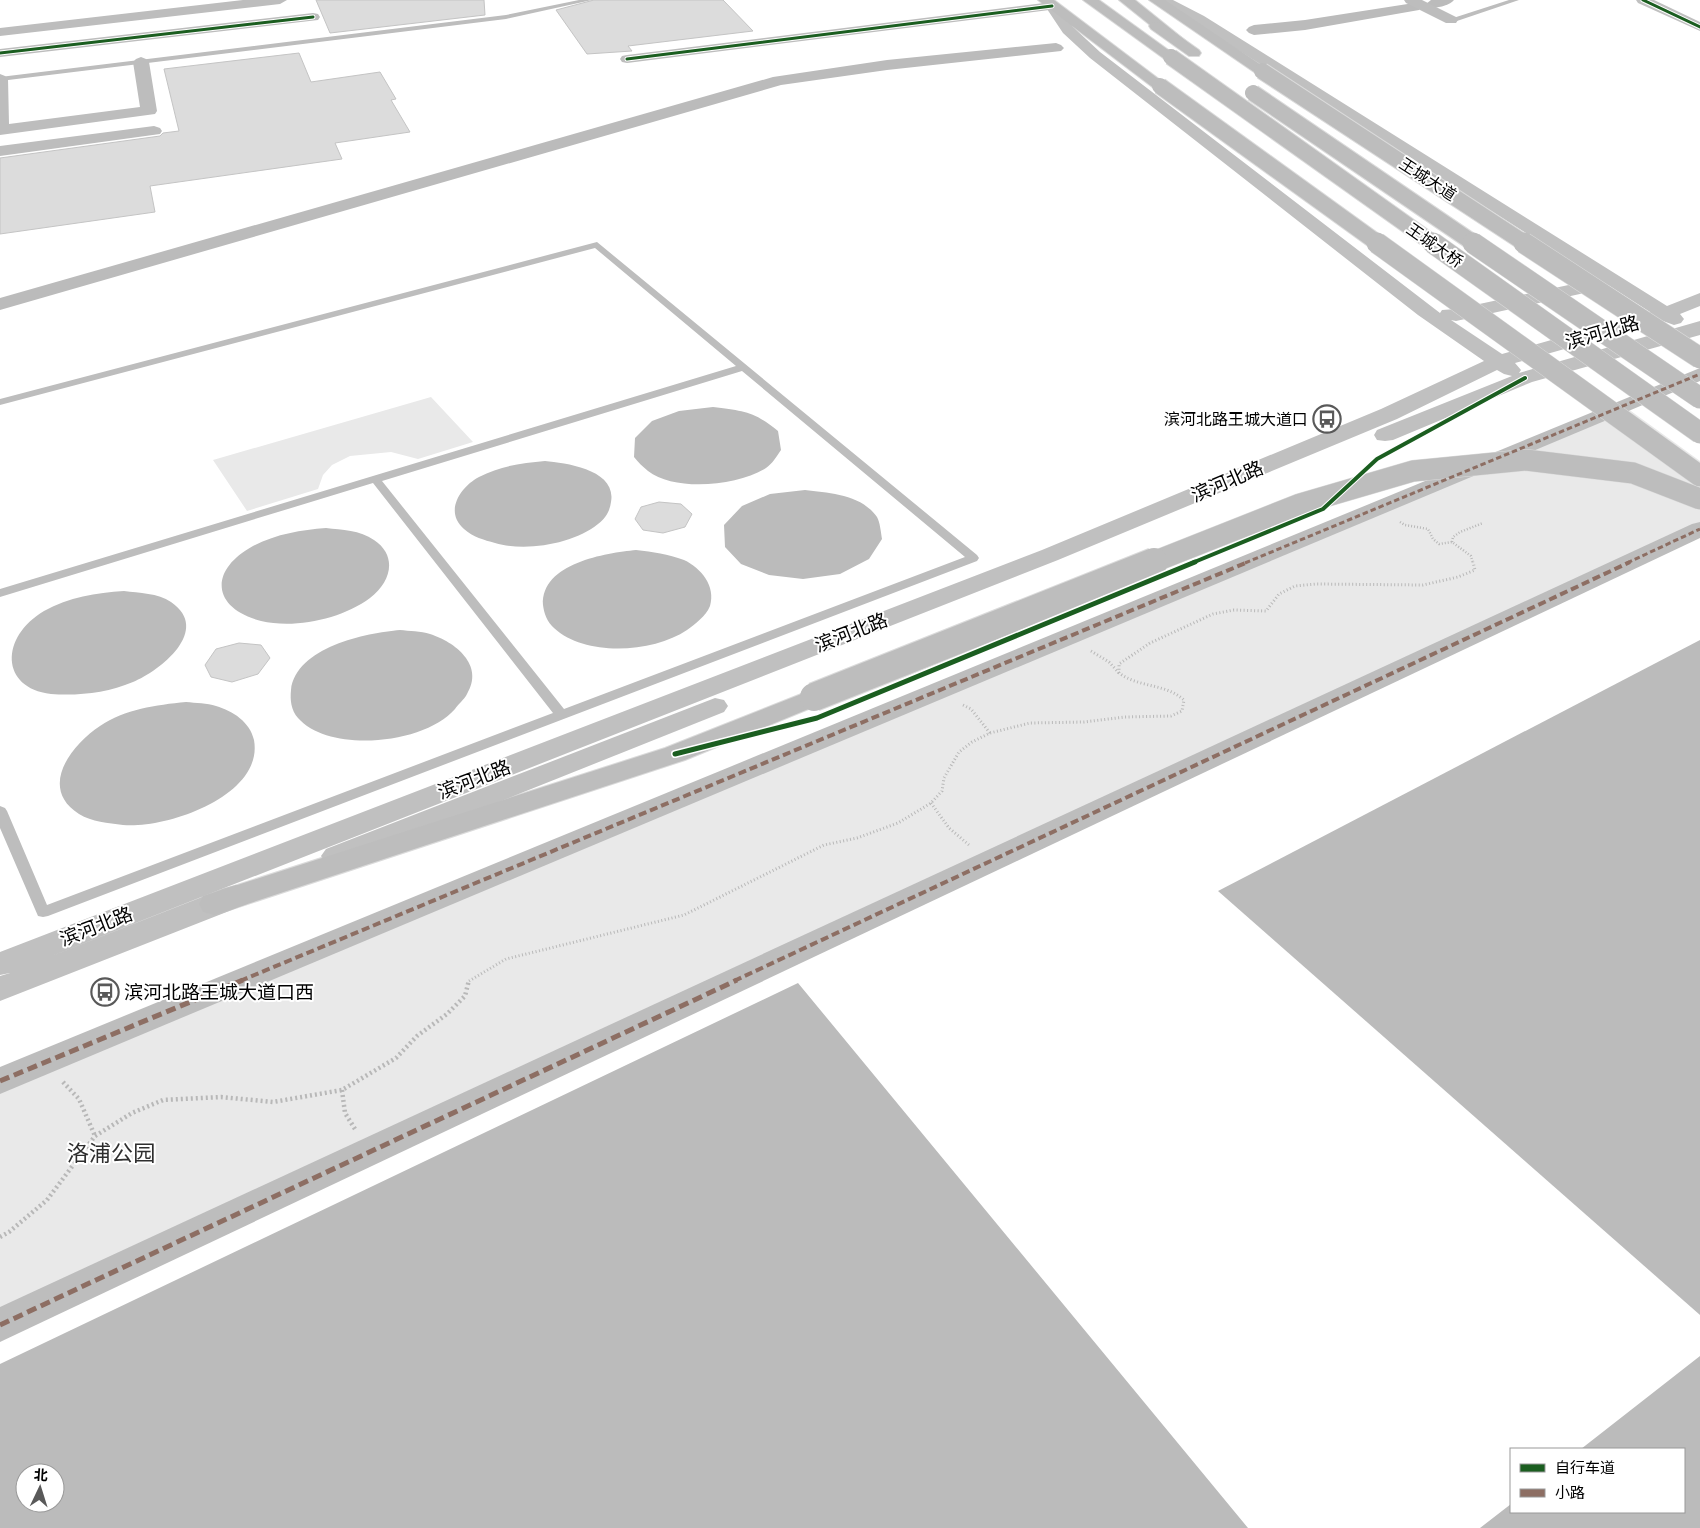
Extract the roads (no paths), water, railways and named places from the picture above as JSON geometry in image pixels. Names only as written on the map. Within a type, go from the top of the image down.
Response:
[{"type":"main road","points":[[0,32],[280,0]]},
{"type":"main road","name":"王城大桥","points":[[1090,0],[1700,433]]},
{"type":"main road","points":[[1118,0],[1210,64]]},
{"type":"main road","points":[[1126,0],[1194,53]]},
{"type":"main road","name":"王城大道","points":[[1156,0],[1700,358]]},
{"type":"main road","points":[[1162,0],[1199,19],[1665,314],[1696,329]]},
{"type":"main road","points":[[1411,0],[1452,20]]},
{"type":"main road","points":[[1643,0],[1700,26]]},
{"type":"main road","points":[[1656,0],[1700,20]]},
{"type":"main road","points":[[1049,3],[1068,30],[1095,55],[1425,312],[1498,362],[1525,378]]},
{"type":"main road","points":[[627,59],[1049,3],[1160,86],[1700,476]]},
{"type":"main road","points":[[0,53],[313,17]]},
{"type":"main road","points":[[0,151],[156,138],[149,112],[141,62]]},
{"type":"main road","points":[[0,79],[0,130],[149,112]]},
{"type":"main road","name":"王城大桥","points":[[1243,86],[1700,398]]},
{"type":"main road","points":[[1425,312],[1456,314],[1598,284],[1607,276]]},
{"type":"main road","name":"滨河北路","points":[[0,964],[1050,555],[1389,414],[1498,362],[1665,314],[1700,299]]},
{"type":"main road","name":"滨河北路","points":[[0,989],[777,681],[1525,378],[1696,329]]},
{"type":"main road","points":[[0,1080],[1700,374]]},
{"type":"main road","points":[[214,904],[675,754],[1300,504],[1413,471],[1526,460],[1633,473],[1700,499]]},
{"type":"main road","points":[[0,1325],[1700,529]]},
{"type":"lane","points":[[0,79],[506,17],[588,0]]},
{"type":"lane","points":[[1452,20],[1516,0]]},
{"type":"lane","points":[[0,402],[597,245],[973,558],[43,912],[0,811]]},
{"type":"lane","points":[[0,594],[744,367]]},
{"type":"lane","points":[[375,479],[562,715]]},
{"type":"waterway","points":[[1433,4],[1447,0]]},
{"type":"waterway","points":[[1254,30],[1305,25],[1414,7]]},
{"type":"waterway","points":[[0,304],[779,80],[887,65],[1056,48]]},
{"type":"place","name":"滨河北路王城大道口","points":[[1327,419]]},
{"type":"place","name":"滨河北路王城大道口西","points":[[105,992]]},
{"type":"park label","name":"洛浦公园","points":[[111,1153]]}]
